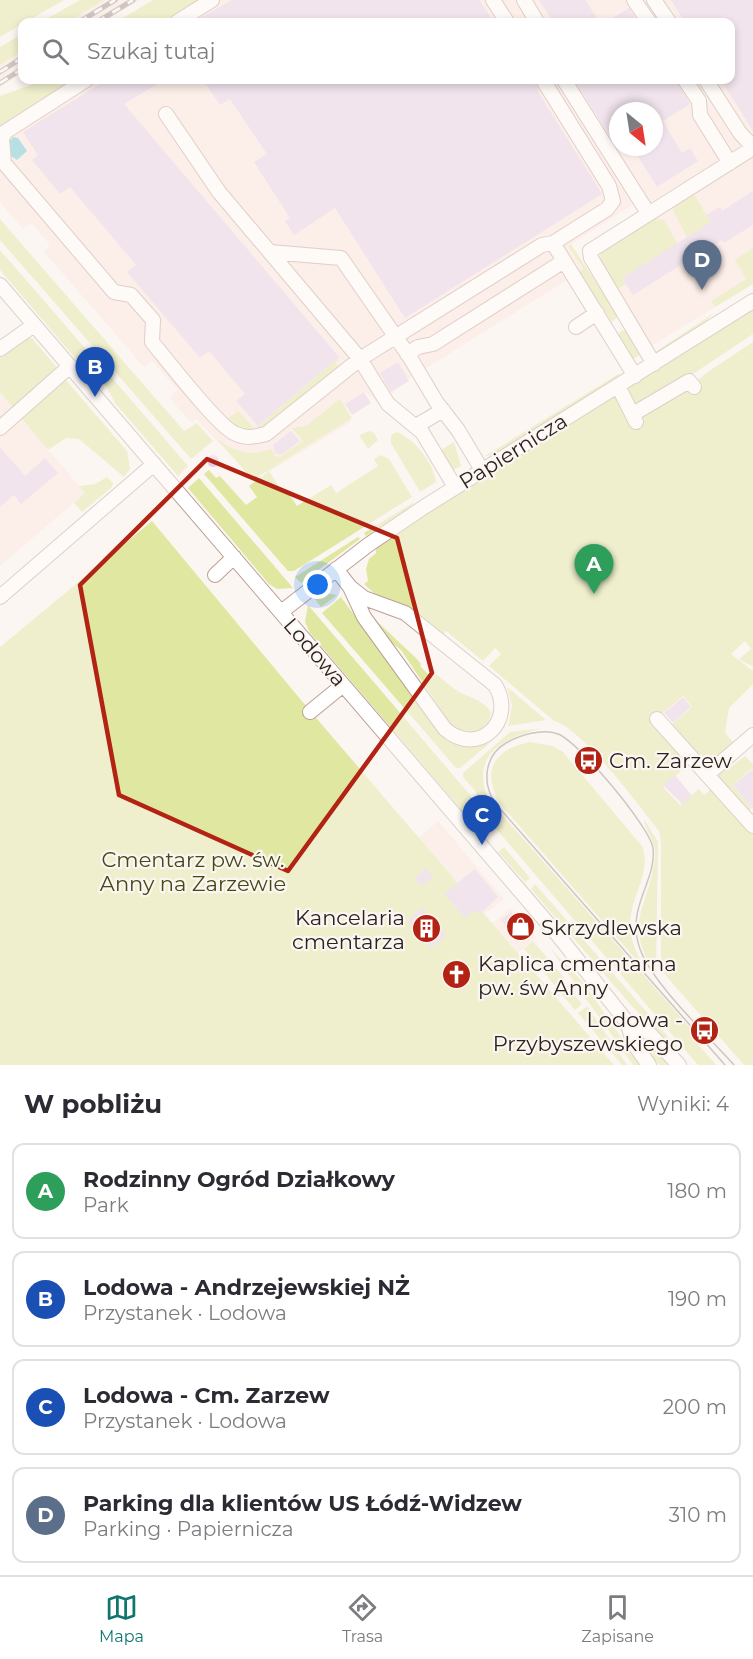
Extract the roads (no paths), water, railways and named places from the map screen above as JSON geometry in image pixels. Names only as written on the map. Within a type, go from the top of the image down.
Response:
[{"type":"street","points":[[183,18],[212,0]]},
{"type":"street","points":[[493,0],[504,18]]},
{"type":"street","points":[[524,0],[535,18]]},
{"type":"street","points":[[634,0],[646,18]]},
{"type":"street","points":[[654,0],[666,18]]},
{"type":"street","points":[[80,84],[5,132],[2,139],[4,163],[114,292],[130,295],[153,320],[152,342],[230,432],[244,437],[266,434],[360,359],[542,245],[553,243],[607,209],[612,201],[609,186],[545,84]]},
{"type":"street","points":[[567,84],[648,213]]},
{"type":"street","points":[[688,84],[699,101],[700,115],[730,163]]},
{"type":"street","points":[[654,364],[590,255],[592,248],[753,147],[740,133],[709,84]]},
{"type":"street","points":[[166,114],[219,192],[360,359],[387,404],[416,426],[426,438],[455,487]]},
{"type":"street","points":[[553,243],[635,376]]},
{"type":"street","points":[[270,252],[341,258],[396,337],[482,470]]},
{"type":"street","points":[[407,354],[421,346],[433,344],[564,261]]},
{"type":"street","name":"Lodowa","points":[[0,285],[521,892],[627,1022],[634,1044],[649,1065]]},
{"type":"street","name":"Papiernicza","points":[[281,612],[336,568],[455,487],[753,302]]},
{"type":"street","points":[[576,327],[597,314]]},
{"type":"street","points":[[0,349],[34,325]]},
{"type":"street","points":[[0,428],[70,366]]},
{"type":"street","points":[[618,386],[635,418],[689,381],[694,387]]},
{"type":"street","points":[[416,426],[443,410]]},
{"type":"street","points":[[0,597],[154,464]]},
{"type":"street","points":[[215,574],[234,557]]},
{"type":"street","points":[[336,568],[350,587],[364,617],[445,729],[461,739],[472,740],[490,731],[501,714],[502,703],[495,685],[405,613],[364,598],[350,587]]},
{"type":"street","points":[[310,712],[343,685]]},
{"type":"street","points":[[657,719],[753,826]]},
{"type":"street","points":[[708,774],[742,750],[753,735]]},
{"type":"street","name":"Lodowa","points":[[627,1022],[648,1032],[679,1065]]},
{"type":"water","points":[[13,137],[18,138],[27,151],[17,160],[11,156],[10,141]]},
{"type":"tram line","points":[[725,1065],[495,803],[488,787],[487,770],[493,755],[506,743],[531,733],[558,734],[568,740],[596,768],[640,822],[653,848],[651,872],[636,920],[636,934],[640,949],[646,963],[668,993],[734,1065]]},
{"type":"railway","points":[[86,18],[115,0]]},
{"type":"railway","points":[[104,18],[133,0]]},
{"type":"railway","points":[[0,72],[18,61]]},
{"type":"railway","points":[[0,83],[18,72]]},
{"type":"place","name":"Parking dla klientów US Łódź-Widzew","points":[[702,290]]},
{"type":"place","name":"Lodowa - Andrzejewskiej NŻ","points":[[95,397]]},
{"type":"place","name":"Rodzinny Ogród Działkowy","points":[[594,594]]},
{"type":"place","name":"Cm. Zarzew","points":[[588,760]]},
{"type":"place","name":"Lodowa - Cm. Zarzew","points":[[482,845]]},
{"type":"place","name":"Skrzydlewska","points":[[520,927]]},
{"type":"place","name":"Kancelaria cmentarza","points":[[426,929]]},
{"type":"place","name":"Kaplica cmentarna pw. św Anny","points":[[457,975]]},
{"type":"place","name":"Lodowa - Przybyszewskiego","points":[[704,1031]]},
{"type":"park label","name":"Cmentarz pw. św. Anny na Zarzewie","points":[[193,871]]}]
